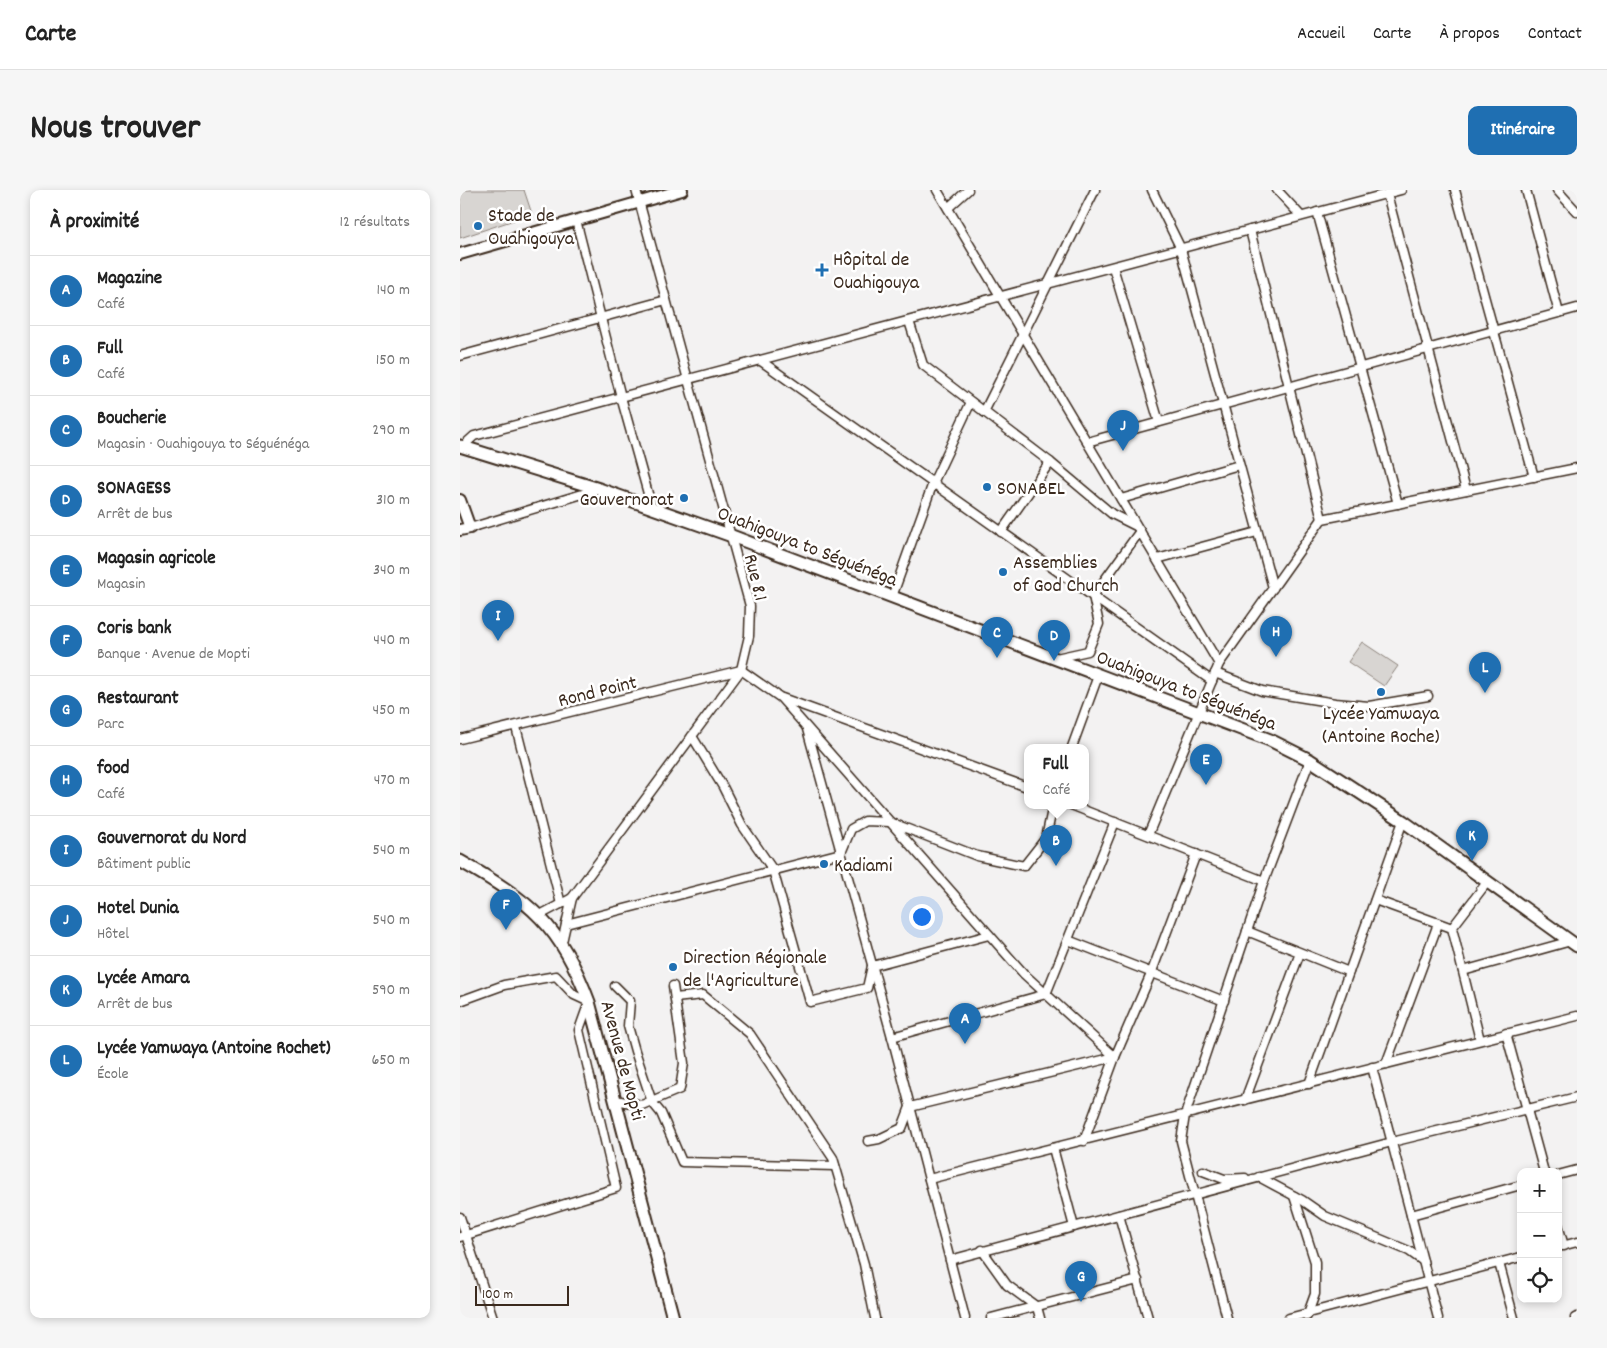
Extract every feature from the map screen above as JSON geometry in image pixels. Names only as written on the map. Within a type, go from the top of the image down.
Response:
[{"type":"main road","points":[[460,254],[682,190]]},
{"type":"main road","name":"Ouahigouya to Séguénéga","points":[[461,446],[599,489],[729,535],[1270,740],[1310,760],[1404,821],[1574,944]]},
{"type":"main road","points":[[460,500],[465,529]]},
{"type":"main road","name":"Avenue de Mopti","points":[[460,861],[502,885],[540,915],[562,942],[577,968],[589,1002],[673,1318]]},
{"type":"street","name":"Rue 8.1","points":[[562,942],[572,898],[741,670],[749,636],[750,606],[636,190]]},
{"type":"street","points":[[938,190],[1219,664]]},
{"type":"street","points":[[948,208],[968,190]]},
{"type":"street","points":[[984,412],[1050,284],[1095,190]]},
{"type":"street","points":[[1152,190],[1181,249],[1222,406],[1273,588]]},
{"type":"street","points":[[1278,190],[1301,216]]},
{"type":"street","points":[[1369,190],[1375,197]]},
{"type":"street","points":[[461,446],[474,436],[1401,190]]},
{"type":"street","points":[[1455,190],[1534,476]]},
{"type":"street","points":[[1526,190],[1559,313]]},
{"type":"street","points":[[1558,190],[1577,212]]},
{"type":"street","points":[[1387,194],[1466,490]]},
{"type":"street","points":[[1317,212],[1398,504]]},
{"type":"street","points":[[576,220],[600,318],[652,508]]},
{"type":"street","points":[[1250,230],[1322,519]]},
{"type":"street","points":[[1113,266],[1159,422]]},
{"type":"street","points":[[460,356],[666,300]]},
{"type":"street","points":[[1087,442],[1577,308]]},
{"type":"street","points":[[909,322],[923,365],[1050,462],[1112,514],[1138,528]]},
{"type":"street","points":[[762,361],[1212,681]]},
{"type":"street","points":[[892,597],[932,483],[971,402]]},
{"type":"street","points":[[1001,532],[1050,462]]},
{"type":"street","points":[[1121,499],[1239,464]]},
{"type":"street","points":[[1148,835],[1219,664],[1322,519],[1577,468]]},
{"type":"street","points":[[465,529],[599,489]]},
{"type":"street","points":[[1054,659],[1088,651],[1099,624],[1093,596],[1138,528]]},
{"type":"street","points":[[1157,559],[1257,532]]},
{"type":"street","points":[[741,670],[781,698],[1024,974],[1116,1057]]},
{"type":"street","name":"Rond Point","points":[[460,739],[516,727],[741,670]]},
{"type":"street","points":[[1215,673],[1262,691],[1335,703],[1369,706],[1428,696]]},
{"type":"street","points":[[1073,744],[1098,676]]},
{"type":"street","points":[[781,698],[1024,786]]},
{"type":"street","points":[[516,727],[560,904]]},
{"type":"street","points":[[807,727],[892,1037],[965,1318]]},
{"type":"street","points":[[692,736],[742,825],[773,870],[810,1002],[866,988],[872,966]]},
{"type":"street","points":[[1227,1318],[1181,1141],[1185,1115],[1247,931],[1310,760]]},
{"type":"street","points":[[841,853],[851,829],[865,821],[890,822],[977,856],[1024,866],[1046,838],[1052,809]]},
{"type":"street","points":[[1081,809],[1264,881]]},
{"type":"street","points":[[1309,1084],[1404,821]]},
{"type":"street","points":[[1046,994],[1115,822]]},
{"type":"street","points":[[566,924],[841,853]]},
{"type":"street","points":[[1084,1141],[1116,1057],[1151,974],[1196,854]]},
{"type":"street","points":[[1452,928],[1488,882]]},
{"type":"street","name":"Rue 8.1","points":[[540,915],[572,898]]},
{"type":"street","points":[[1375,900],[1452,928]]},
{"type":"street","points":[[1386,1064],[1438,924]]},
{"type":"street","points":[[1452,928],[1480,1040]]},
{"type":"street","points":[[1247,931],[1349,972]]},
{"type":"street","points":[[872,966],[989,935]]},
{"type":"street","points":[[1068,940],[1224,1001]]},
{"type":"street","points":[[1463,971],[1574,944]]},
{"type":"street","points":[[1244,1100],[1300,953]]},
{"type":"street","points":[[460,1002],[504,985],[556,976],[574,996],[589,1002],[578,1030],[616,1188],[463,1236]]},
{"type":"street","points":[[615,986],[630,1001],[628,1026],[652,1102],[661,1113],[682,1162],[835,1166]]},
{"type":"street","points":[[615,1100],[634,1105],[652,1102],[680,1088],[684,1064],[673,986]]},
{"type":"street","points":[[892,1037],[1046,994]]},
{"type":"street","points":[[675,998],[703,995],[750,1034],[766,1060],[810,1120],[835,1166],[864,1264],[875,1318]]},
{"type":"street","points":[[929,1179],[1577,1016]]},
{"type":"street","points":[[1506,1033],[1543,1168]]},
{"type":"street","points":[[910,1107],[1116,1057]]},
{"type":"street","points":[[1372,1067],[1438,1318]]},
{"type":"street","points":[[950,1260],[1392,1142],[1577,1097]]},
{"type":"street","points":[[868,1141],[879,1139],[902,1128],[910,1107]]},
{"type":"street","points":[[1053,1148],[1074,1227]]},
{"type":"street","points":[[1562,1174],[1577,1170]]},
{"type":"street","points":[[1203,1171],[1224,1179],[1261,1177],[1325,1216],[1409,1251],[1423,1261]]},
{"type":"street","points":[[1411,1215],[1517,1186]]},
{"type":"street","points":[[1294,1196],[1315,1262],[1315,1294],[1307,1316]]},
{"type":"street","points":[[1119,1215],[1148,1318]]},
{"type":"street","points":[[460,1217],[463,1236],[493,1318]]},
{"type":"street","points":[[1562,1246],[1577,1242]]},
{"type":"street","points":[[982,1250],[1007,1285],[1036,1307],[1040,1318]]},
{"type":"street","points":[[1292,1318],[1307,1316],[1517,1258]]},
{"type":"street","points":[[1499,1263],[1514,1318]]},
{"type":"street","points":[[991,1318],[1138,1280]]},
{"type":"shaded area","name":"Stade de Ouahigouya","points":[[460,190],[524,190],[532,214],[460,238]]},
{"type":"shaded area","points":[[1362,642],[1398,666],[1384,686],[1348,662]]},
{"type":"place","name":"Stade de Ouahigouya","points":[[478,226]]},
{"type":"place","name":"Hôpital de Ouahigouya","points":[[822,270]]},
{"type":"place","name":"Hotel Dunia","points":[[1123,451]]},
{"type":"place","name":"SONABEL","points":[[987,487]]},
{"type":"place","name":"Gouvernorat","points":[[684,498]]},
{"type":"place","name":"Assemblies of God Church","points":[[1003,572]]},
{"type":"place","name":"Gouvernorat du Nord","points":[[498,641]]},
{"type":"place","name":"food","points":[[1276,657]]},
{"type":"place","name":"Boucherie","points":[[997,658]]},
{"type":"place","name":"SONAGESS","points":[[1054,661]]},
{"type":"place","name":"Lycée Yamwaya (Antoine Roche)","points":[[1381,692]]},
{"type":"place","name":"Lycée Yamwaya (Antoine Rochet)","points":[[1485,693]]},
{"type":"place","name":"Magasin agricole","points":[[1206,785]]},
{"type":"place","name":"Lycée Amara","points":[[1472,861]]},
{"type":"place","name":"Kadiami","points":[[824,864]]},
{"type":"place","name":"Full","points":[[1056,866]]},
{"type":"place","name":"Coris bank","points":[[506,930]]},
{"type":"place","name":"Direction Régionale de l'Agriculture","points":[[673,967]]},
{"type":"place","name":"Magazine","points":[[965,1044]]},
{"type":"place","name":"Restaurant","points":[[1081,1302]]}]
